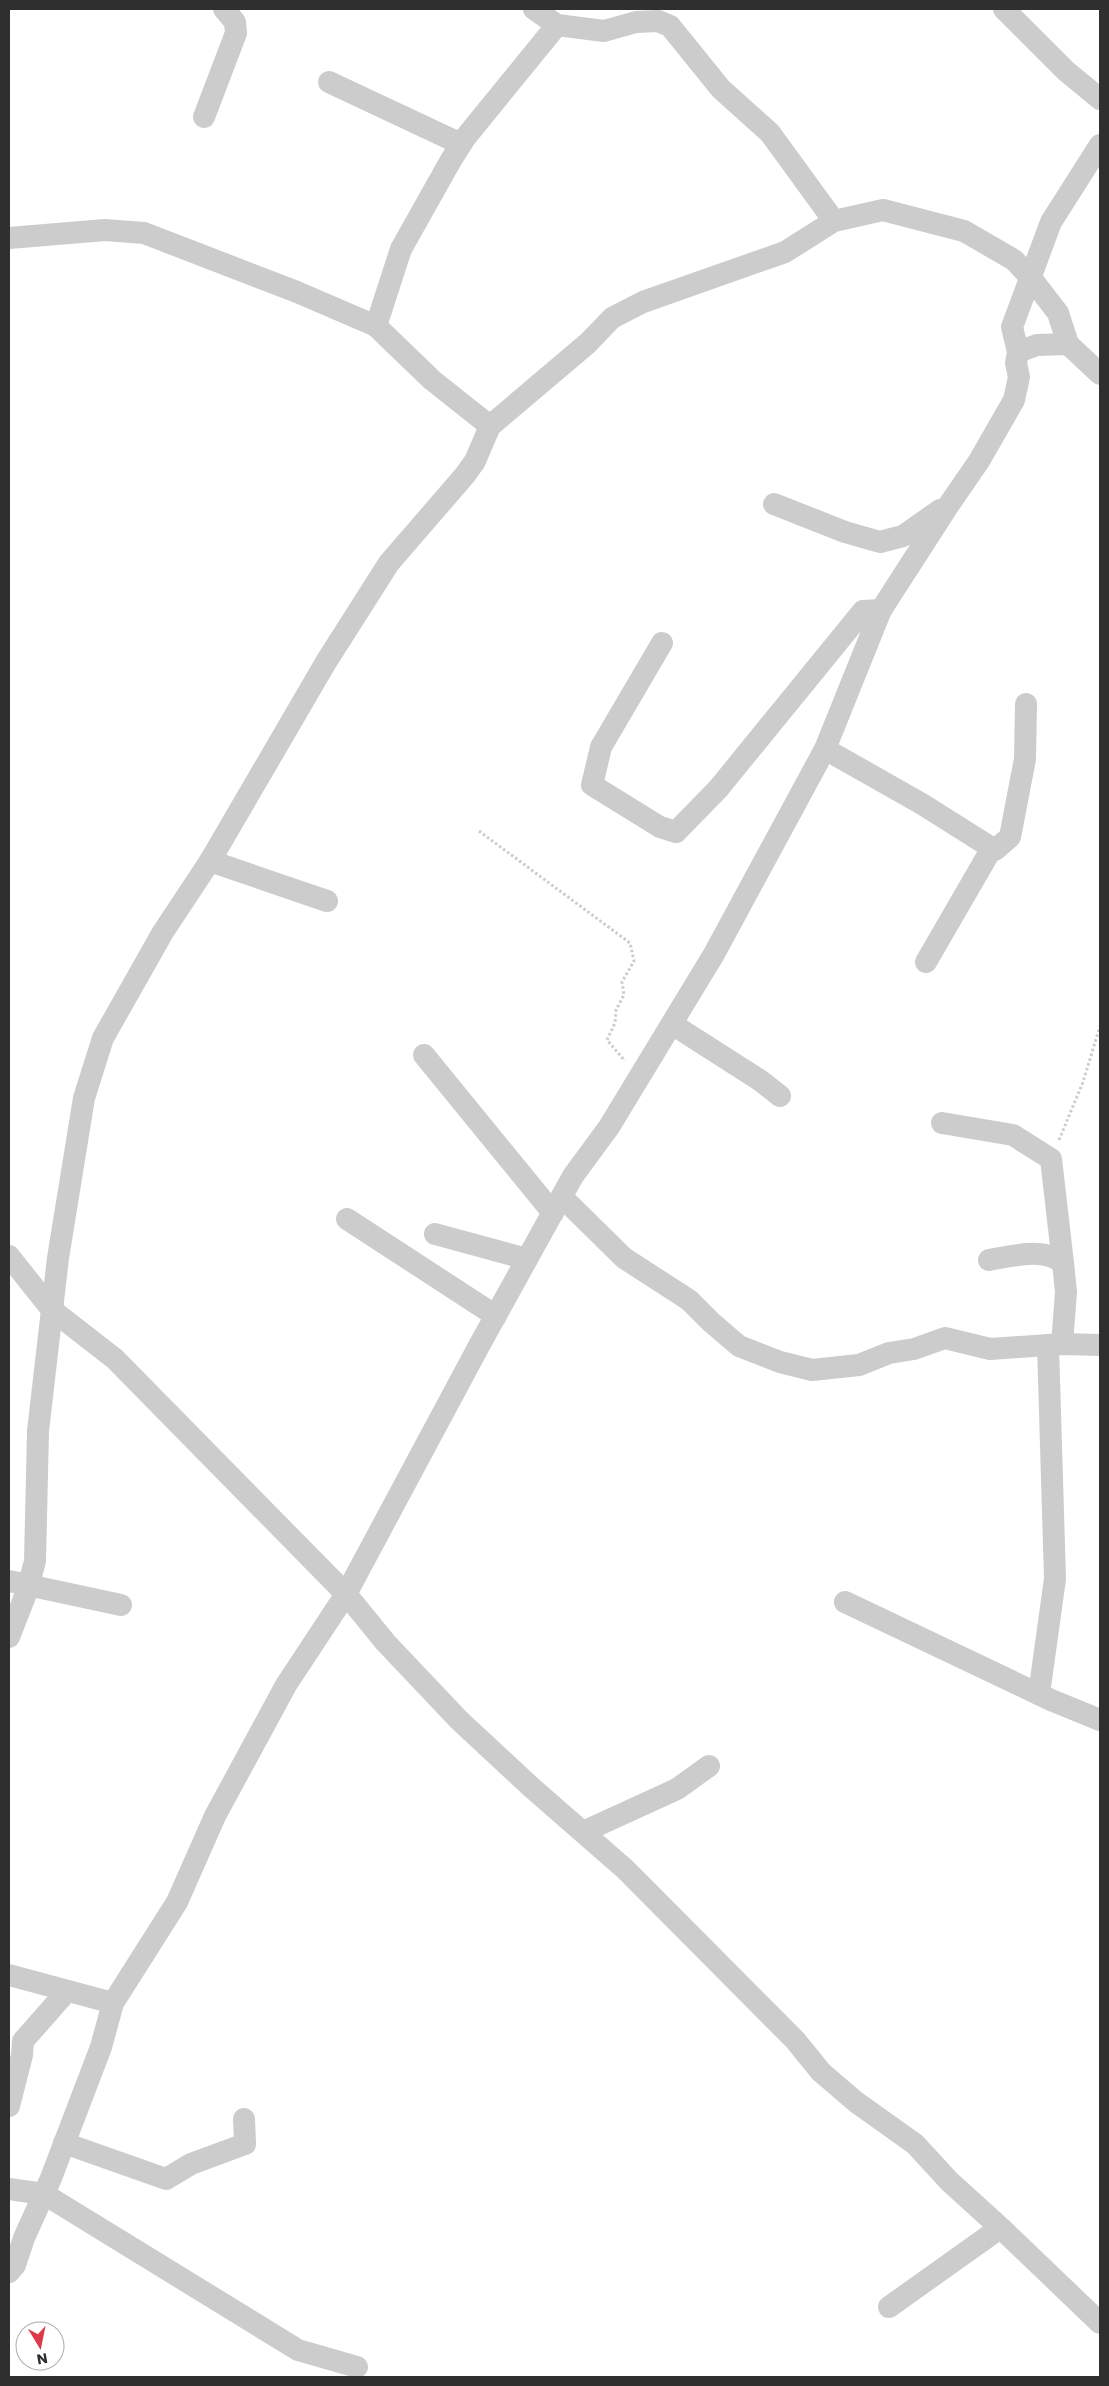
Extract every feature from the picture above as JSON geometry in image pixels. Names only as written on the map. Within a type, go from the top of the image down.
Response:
[{"type":"street","points":[[204,117],[236,33],[235,22],[224,9]]},
{"type":"street","points":[[534,9],[557,26],[604,31],[658,15],[670,26],[721,89],[770,133],[834,221]]},
{"type":"street","points":[[1004,9],[1066,71],[1100,99]]},
{"type":"street","points":[[376,326],[401,249],[461,144],[557,26]]},
{"type":"street","points":[[329,82],[461,144]]},
{"type":"street","points":[[9,2272],[15,2265],[64,2143],[101,2047],[114,2003],[177,1902],[215,1816],[286,1685],[346,1594],[558,1204],[637,1081],[714,954],[825,749],[881,610],[979,461],[1014,400],[1019,377],[1016,363],[1018,352],[1012,326],[1032,278],[1051,222],[1100,145]]},
{"type":"street","points":[[9,1637],[19,1584],[35,1561],[38,1431],[58,1258],[84,1098],[103,1038],[154,948],[210,861],[326,662],[388,563],[465,475],[475,461],[490,426],[588,344],[612,318],[642,302],[785,252],[834,221],[883,210],[964,230],[1014,260],[1032,278],[1058,313],[1068,344],[1100,374]]},
{"type":"street","points":[[9,238],[105,230],[144,233],[297,292],[376,326],[432,380],[490,426]]},
{"type":"street","points":[[1018,352],[1038,345],[1068,344]]},
{"type":"street","points":[[774,504],[846,532],[880,542],[903,536],[948,506]]},
{"type":"street","points":[[662,643],[602,747],[592,785],[660,827],[676,832],[718,789],[863,611],[881,610]]},
{"type":"street","points":[[825,749],[922,804],[995,850],[1010,837],[1025,759],[1026,704]]},
{"type":"street","points":[[926,962],[992,848]]},
{"type":"street","points":[[210,861],[327,902]]},
{"type":"street","points":[[672,1024],[761,1081],[780,1096]]},
{"type":"street","points":[[424,1055],[558,1204],[624,1258],[689,1300],[739,1346],[780,1362],[812,1370],[859,1365],[889,1353],[914,1349],[945,1338],[990,1349],[1055,1344],[1100,1345]]},
{"type":"street","points":[[942,1123],[1013,1135],[1051,1159],[1066,1292],[1055,1344],[1055,1579],[1039,1694]]},
{"type":"street","points":[[347,1219],[496,1316]]},
{"type":"street","points":[[435,1234],[527,1259]]},
{"type":"street","points":[[989,1260],[1022,1254],[1045,1255],[1058,1259],[1064,1264]]},
{"type":"street","points":[[9,1256],[52,1310],[115,1359],[346,1594],[386,1643],[459,1720],[625,1869],[795,2040],[821,2072],[856,2102],[914,2144],[949,2182],[1100,2322]]},
{"type":"street","points":[[19,1584],[121,1605]]},
{"type":"street","points":[[845,1602],[1039,1694],[1100,1720]]},
{"type":"street","points":[[583,1832],[677,1789],[709,1766]]},
{"type":"street","points":[[9,1975],[114,2003]]},
{"type":"street","points":[[9,2106],[22,2055],[23,2041],[67,1991]]},
{"type":"street","points":[[64,2143],[166,2179],[199,2161],[245,2144],[244,2120]]},
{"type":"street","points":[[9,2189],[44,2194],[298,2350],[357,2367]]},
{"type":"street","points":[[889,2307],[1000,2228]]},
{"type":"path","points":[[479,832],[630,943],[634,961],[622,982],[624,994],[616,1010],[614,1023],[607,1040],[631,1068],[637,1081]]},
{"type":"path","points":[[1051,1159],[1083,1082],[1100,1026]]}]
